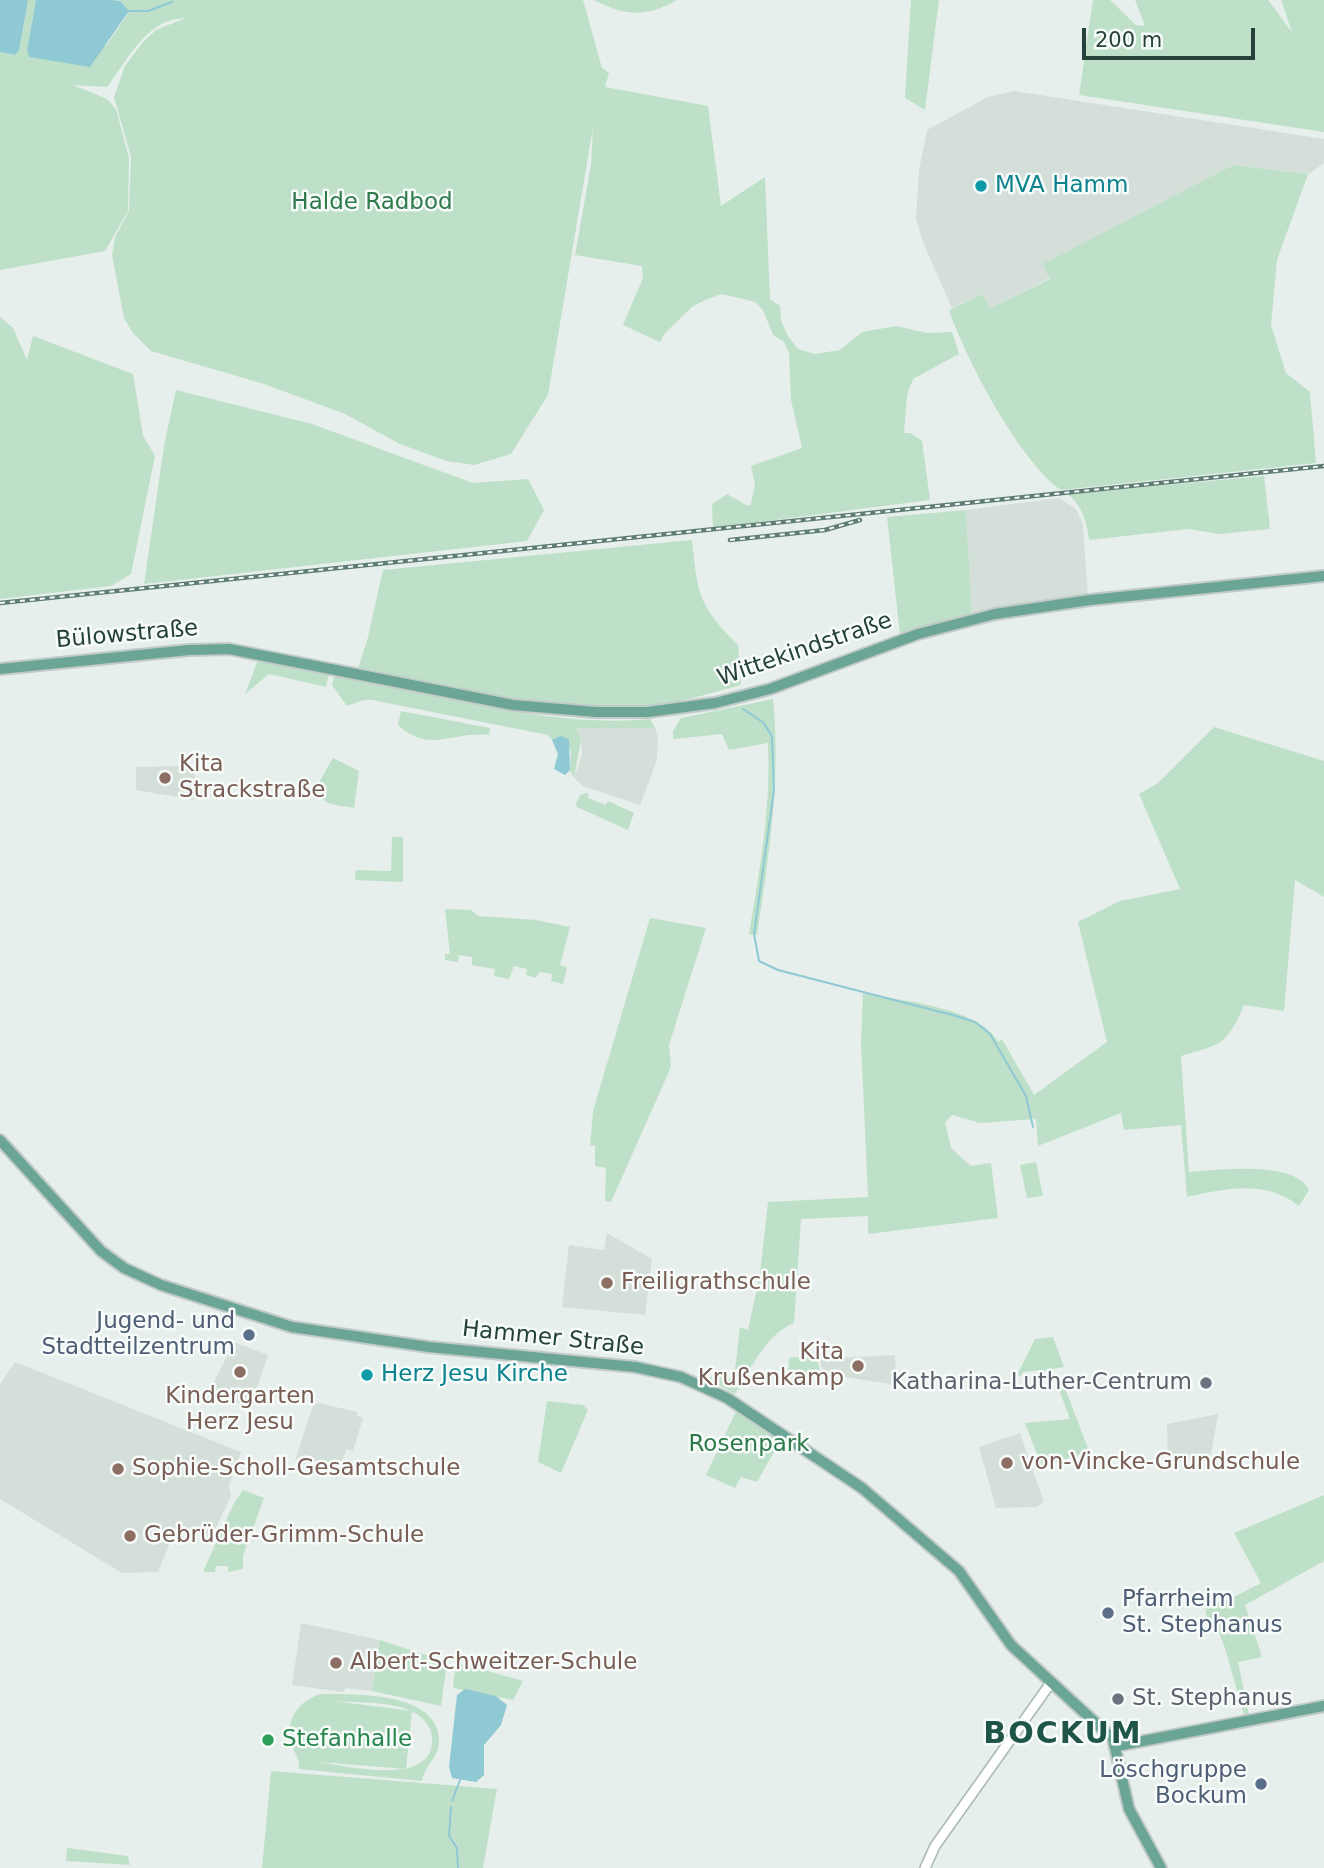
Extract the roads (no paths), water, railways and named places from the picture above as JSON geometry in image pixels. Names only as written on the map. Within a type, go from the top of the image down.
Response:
[{"type":"main road","name":"Wittekindstraße","points":[[257,653],[501,703],[561,710],[648,712],[739,697],[918,634],[995,614],[1078,602],[1324,576]]},
{"type":"main road","name":"Bülowstraße","points":[[0,669],[205,648],[257,653]]},
{"type":"main road","name":"Hammer Straße","points":[[0,1140],[96,1247],[124,1268],[161,1285],[292,1327],[429,1347],[635,1367],[707,1386],[862,1488],[944,1557],[963,1576],[998,1631],[1050,1684],[1098,1723],[1117,1746]]},
{"type":"main road","points":[[1161,1868],[1127,1800],[1117,1746],[1324,1706]]},
{"type":"street","points":[[925,1868],[935,1846],[1050,1684]]},
{"type":"water","points":[[0,0],[28,0],[19,51],[15,55],[0,52]]},
{"type":"water","points":[[36,0],[112,0],[120,1],[129,11],[90,67],[29,57],[27,50]]},
{"type":"water","points":[[560,736],[569,739],[570,770],[565,775],[554,769],[558,754],[552,740]]},
{"type":"water","points":[[465,1689],[496,1696],[507,1705],[501,1725],[484,1745],[484,1775],[476,1782],[452,1778],[449,1767],[457,1695]]},
{"type":"waterway","points":[[129,11],[148,11],[172,2]]},
{"type":"waterway","points":[[743,709],[764,723],[772,737],[774,790],[754,934],[759,961],[778,970],[975,1022],[990,1034],[1026,1096],[1033,1127]]},
{"type":"waterway","points":[[452,1801],[460,1780]]},
{"type":"waterway","points":[[451,1807],[449,1836],[457,1848],[458,1868]]},
{"type":"railway","points":[[0,603],[1324,466]]},
{"type":"railway","points":[[730,540],[825,530],[860,520]]},
{"type":"place","name":"MVA Hamm","points":[[981,186]]},
{"type":"place","name":"Kita Strackstraße","points":[[165,778]]},
{"type":"place","name":"Freiligrathschule","points":[[607,1283]]},
{"type":"place","name":"Jugend- und Stadtteilzentrum","points":[[249,1335]]},
{"type":"place","name":"Kita Krußenkamp","points":[[858,1366]]},
{"type":"place","name":"Kindergarten Herz Jesu","points":[[240,1372]]},
{"type":"place","name":"Herz Jesu Kirche","points":[[367,1375]]},
{"type":"place","name":"Katharina-Luther-Centrum","points":[[1206,1383]]},
{"type":"place","name":"von-Vincke-Grundschule","points":[[1007,1463]]},
{"type":"place","name":"Sophie-Scholl-Gesamtschule","points":[[118,1469]]},
{"type":"place","name":"Gebrüder-Grimm-Schule","points":[[130,1536]]},
{"type":"place","name":"Pfarrheim St. Stephanus","points":[[1108,1613]]},
{"type":"place","name":"Albert-Schweitzer-Schule","points":[[336,1663]]},
{"type":"place","name":"St. Stephanus","points":[[1118,1699]]},
{"type":"place","name":"Stefanhalle","points":[[268,1740]]},
{"type":"place","name":"Löschgruppe Bockum","points":[[1261,1784]]},
{"type":"district","name":"BOCKUM","points":[[1063,1735]]},
{"type":"park label","name":"Halde Radbod","points":[[372,203]]},
{"type":"park label","name":"Rosenpark","points":[[749,1445]]}]
